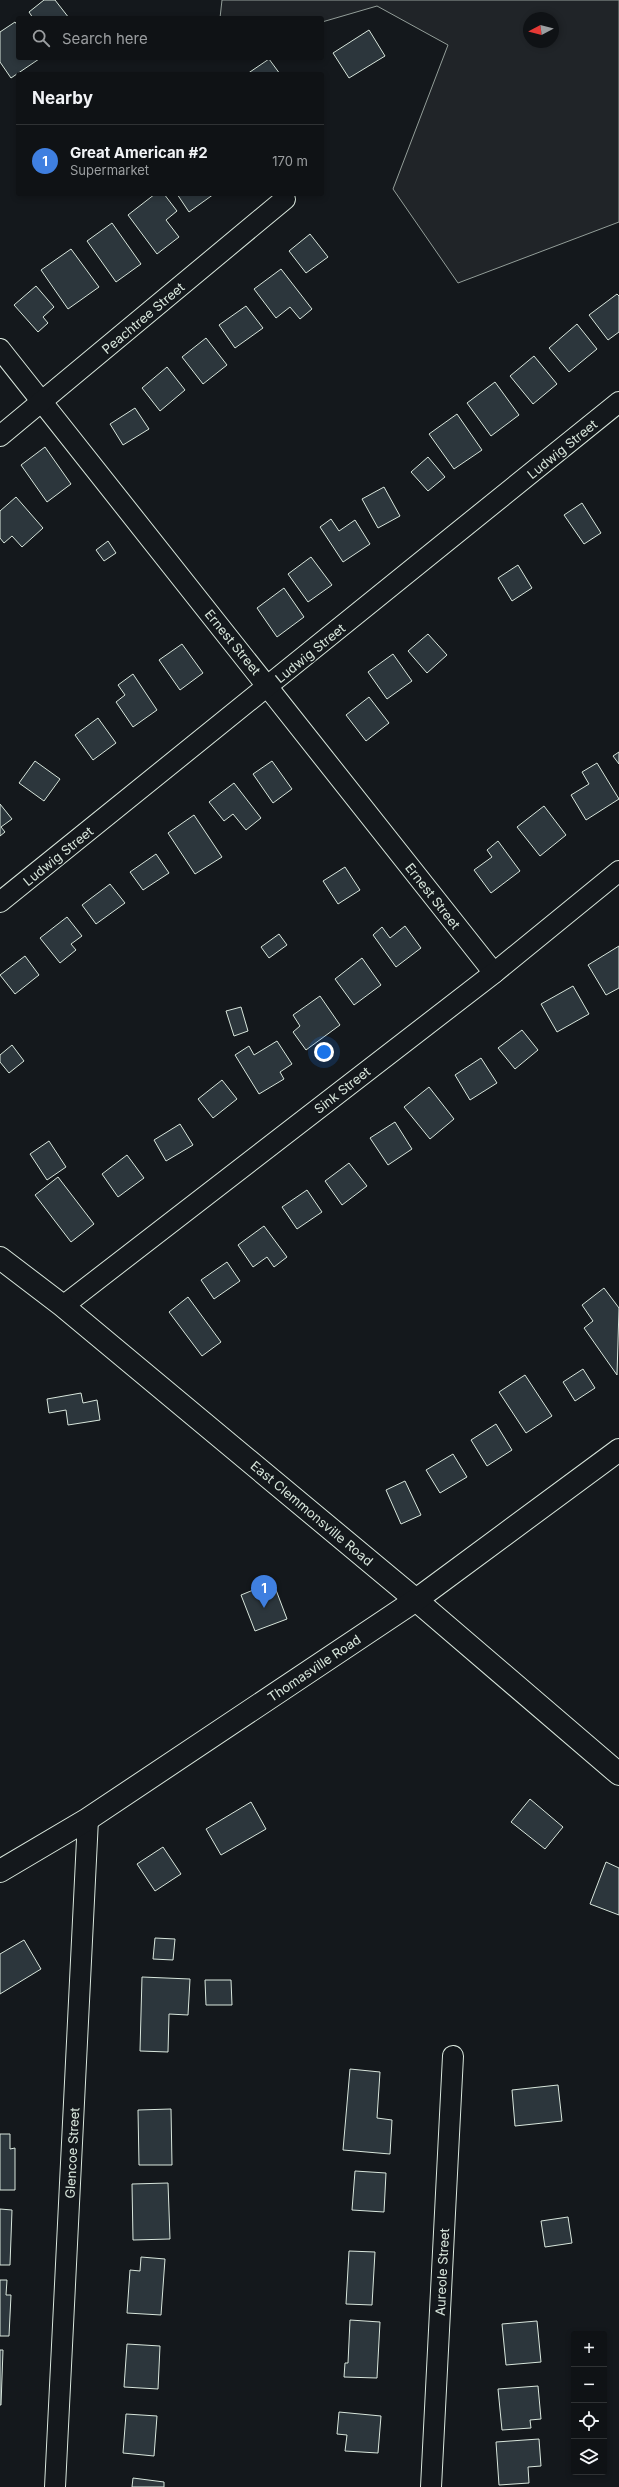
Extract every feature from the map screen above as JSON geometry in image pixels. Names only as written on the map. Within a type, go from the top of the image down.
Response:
[{"type":"main road","name":"East Clemmonsville Road","points":[[0,1258],[63,1306],[416,1600],[619,1774]]},
{"type":"main road","name":"Thomasville Road","points":[[0,1872],[88,1819],[416,1600],[619,1450]]},
{"type":"street","name":"Peachtree Street","points":[[0,436],[284,199]]},
{"type":"street","name":"Ernest Street","points":[[0,350],[269,687],[494,973]]},
{"type":"street","name":"Ludwig Street","points":[[0,902],[269,687],[619,402]]},
{"type":"street","name":"Sink Street","points":[[63,1306],[494,973],[619,871]]},
{"type":"street","name":"Glencoe Street","points":[[55,2487],[88,1819]]},
{"type":"street","name":"Aureole Street","points":[[431,2487],[453,2056]]},
{"type":"shaded area","points":[[222,0],[619,0],[619,222],[458,283],[393,189],[448,45],[377,6],[324,21],[324,16],[220,16]]},
{"type":"building","points":[[44,0],[55,0],[67,16],[32,16],[29,12]]},
{"type":"building","points":[[15,22],[16,60],[38,60],[20,72],[16,72],[16,75],[11,78],[0,62],[0,32]]},
{"type":"building","points":[[369,30],[385,56],[349,78],[333,53]]},
{"type":"building","points":[[270,60],[279,72],[250,72]]},
{"type":"building","points":[[152,196],[166,196],[177,211],[166,220],[179,237],[157,254],[128,215]]},
{"type":"building","points":[[178,196],[211,196],[189,212]]},
{"type":"building","points":[[112,223],[141,264],[116,282],[87,241]]},
{"type":"building","points":[[310,234],[328,257],[306,273],[289,251]]},
{"type":"building","points":[[71,249],[99,287],[68,309],[41,270]]},
{"type":"building","points":[[281,269],[312,309],[300,319],[290,307],[276,318],[254,289]]},
{"type":"building","points":[[36,286],[54,307],[43,317],[48,323],[38,332],[14,305]]},
{"type":"building","points":[[617,294],[619,296],[619,332],[608,340],[589,315]]},
{"type":"building","points":[[246,306],[263,328],[235,348],[219,325]]},
{"type":"building","points":[[577,324],[597,349],[569,372],[549,348]]},
{"type":"building","points":[[206,338],[227,365],[203,384],[182,357]]},
{"type":"building","points":[[534,356],[557,384],[533,404],[510,376]]},
{"type":"building","points":[[167,367],[185,390],[160,411],[142,388]]},
{"type":"building","points":[[495,382],[519,415],[491,436],[467,403]]},
{"type":"building","points":[[135,408],[149,429],[123,445],[110,424]]},
{"type":"building","points":[[457,414],[482,450],[454,469],[429,434]]},
{"type":"building","points":[[45,447],[71,484],[47,502],[21,465]]},
{"type":"building","points":[[428,457],[445,477],[428,491],[411,472]]},
{"type":"building","points":[[384,487],[400,516],[378,528],[362,499]]},
{"type":"building","points":[[16,497],[43,528],[22,547],[12,536],[4,543],[0,538],[0,511]]},
{"type":"building","points":[[582,503],[601,533],[584,544],[564,515]]},
{"type":"building","points":[[331,519],[339,531],[355,520],[370,544],[343,562],[320,527]]},
{"type":"building","points":[[108,541],[116,553],[104,561],[96,550]]},
{"type":"building","points":[[311,557],[332,585],[308,602],[288,574]]},
{"type":"building","points":[[518,565],[532,588],[512,601],[498,578]]},
{"type":"building","points":[[284,588],[304,617],[277,637],[257,608]]},
{"type":"building","points":[[428,634],[447,655],[427,673],[408,651]]},
{"type":"building","points":[[182,644],[203,673],[180,690],[159,660]]},
{"type":"building","points":[[393,654],[412,681],[387,699],[368,672]]},
{"type":"building","points":[[133,674],[157,710],[133,727],[116,702],[125,695],[118,685]]},
{"type":"building","points":[[369,697],[389,723],[366,741],[346,715]]},
{"type":"building","points":[[98,718],[116,743],[93,760],[75,735]]},
{"type":"building","points":[[619,752],[619,764],[613,756]]},
{"type":"building","points":[[35,761],[60,779],[44,801],[19,783]]},
{"type":"building","points":[[272,761],[292,789],[273,803],[253,774]]},
{"type":"building","points":[[597,763],[619,799],[586,820],[571,795],[589,784],[582,772]]},
{"type":"building","points":[[234,783],[261,818],[246,830],[233,814],[224,821],[209,802]]},
{"type":"building","points":[[0,804],[12,819],[1,827],[5,832],[0,836]]},
{"type":"building","points":[[544,806],[566,835],[540,856],[517,827]]},
{"type":"building","points":[[194,815],[222,857],[195,874],[168,833]]},
{"type":"building","points":[[498,841],[520,871],[491,893],[474,870],[492,857],[487,850]]},
{"type":"building","points":[[156,854],[169,873],[143,890],[130,872]]},
{"type":"building","points":[[345,867],[360,890],[338,904],[323,881]]},
{"type":"building","points":[[110,884],[125,903],[96,924],[82,905]]},
{"type":"building","points":[[67,917],[82,936],[71,944],[76,950],[60,963],[40,938]]},
{"type":"building","points":[[405,926],[421,948],[396,967],[373,935],[382,927],[390,938]]},
{"type":"building","points":[[279,934],[287,945],[269,958],[261,947]]},
{"type":"building","points":[[619,946],[619,988],[606,995],[588,965]]},
{"type":"building","points":[[25,956],[39,975],[15,994],[0,975]]},
{"type":"building","points":[[362,958],[381,985],[354,1005],[335,979]]},
{"type":"building","points":[[573,986],[589,1014],[557,1032],[541,1004]]},
{"type":"building","points":[[320,996],[340,1025],[306,1050],[293,1032],[300,1026],[293,1015]]},
{"type":"building","points":[[241,1007],[248,1031],[234,1036],[226,1011]]},
{"type":"building","points":[[522,1030],[538,1050],[515,1069],[498,1048]]},
{"type":"building","points":[[277,1041],[292,1064],[280,1072],[284,1079],[259,1094],[235,1055],[249,1046],[254,1055]]},
{"type":"building","points":[[12,1045],[24,1061],[9,1073],[0,1062],[0,1055]]},
{"type":"building","points":[[481,1058],[497,1083],[470,1100],[455,1075]]},
{"type":"building","points":[[222,1080],[237,1099],[213,1118],[198,1099]]},
{"type":"building","points":[[429,1087],[454,1119],[430,1139],[404,1107]]},
{"type":"building","points":[[395,1122],[412,1149],[388,1165],[370,1138]]},
{"type":"building","points":[[180,1124],[193,1145],[166,1161],[154,1140]]},
{"type":"building","points":[[49,1141],[66,1167],[47,1180],[30,1154]]},
{"type":"building","points":[[127,1155],[144,1178],[118,1197],[102,1174]]},
{"type":"building","points":[[349,1163],[367,1186],[342,1205],[325,1181]]},
{"type":"building","points":[[58,1177],[94,1224],[71,1242],[35,1195]]},
{"type":"building","points":[[307,1190],[322,1212],[297,1229],[282,1207]]},
{"type":"building","points":[[264,1226],[287,1257],[274,1267],[267,1257],[253,1267],[238,1245]]},
{"type":"building","points":[[227,1262],[240,1281],[214,1299],[201,1280]]},
{"type":"building","points":[[604,1288],[619,1308],[617,1375],[584,1328],[593,1321],[582,1305]]},
{"type":"building","points":[[188,1297],[221,1342],[202,1356],[169,1312]]},
{"type":"building","points":[[583,1369],[595,1388],[575,1401],[563,1382]]},
{"type":"building","points":[[525,1375],[552,1416],[526,1433],[499,1392]]},
{"type":"building","points":[[81,1393],[83,1403],[97,1400],[100,1420],[68,1425],[66,1410],[49,1413],[47,1399]]},
{"type":"building","points":[[496,1424],[512,1450],[487,1466],[471,1440]]},
{"type":"building","points":[[453,1454],[467,1477],[440,1493],[426,1470]]},
{"type":"building","points":[[405,1481],[421,1515],[401,1524],[386,1490]]},
{"type":"building","points":[[273,1582],[287,1619],[255,1631],[241,1595]]},
{"type":"building","points":[[530,1799],[563,1827],[545,1849],[511,1822]]},
{"type":"building","points":[[251,1802],[266,1829],[221,1855],[206,1829]]},
{"type":"building","points":[[163,1847],[181,1874],[155,1891],[137,1864]]},
{"type":"building","points":[[606,1862],[619,1868],[619,1915],[590,1904]]},
{"type":"building","points":[[155,1938],[175,1939],[173,1960],[153,1959]]},
{"type":"building","points":[[24,1940],[41,1969],[0,1994],[0,1954]]},
{"type":"building","points":[[142,1977],[190,1979],[188,2015],[169,2014],[168,2052],[140,2051]]},
{"type":"building","points":[[205,1980],[231,1980],[232,2005],[206,2005]]},
{"type":"building","points":[[350,2069],[380,2072],[377,2118],[392,2120],[390,2154],[343,2150]]},
{"type":"building","points":[[558,2085],[562,2121],[515,2126],[512,2090]]},
{"type":"building","points":[[171,2109],[172,2165],[139,2165],[138,2110]]},
{"type":"building","points":[[0,2134],[10,2134],[10,2149],[15,2148],[15,2190],[0,2190]]},
{"type":"building","points":[[355,2171],[386,2173],[384,2212],[352,2210]]},
{"type":"building","points":[[168,2183],[170,2239],[133,2240],[132,2184]]},
{"type":"building","points":[[0,2209],[12,2210],[10,2265],[0,2265]]},
{"type":"building","points":[[568,2217],[572,2243],[545,2247],[541,2221]]},
{"type":"building","points":[[349,2251],[375,2252],[372,2305],[346,2304]]},
{"type":"building","points":[[141,2257],[165,2259],[161,2315],[127,2313],[130,2270],[140,2271]]},
{"type":"building","points":[[0,2280],[7,2280],[6,2295],[11,2295],[9,2336],[0,2336]]},
{"type":"building","points":[[350,2320],[380,2322],[377,2378],[344,2377],[345,2363],[348,2363]]},
{"type":"building","points":[[537,2321],[541,2362],[506,2365],[502,2324]]},
{"type":"building","points":[[127,2344],[160,2346],[158,2389],[124,2387]]},
{"type":"building","points":[[0,2350],[3,2350],[1,2405],[0,2405]]},
{"type":"building","points":[[538,2386],[541,2419],[530,2420],[531,2428],[502,2430],[498,2389]]},
{"type":"building","points":[[339,2412],[381,2416],[378,2453],[345,2451],[347,2435],[337,2434]]},
{"type":"building","points":[[126,2414],[157,2416],[154,2456],[123,2453]]},
{"type":"building","points":[[539,2439],[541,2466],[528,2467],[529,2483],[499,2485],[496,2442]]},
{"type":"building","points":[[133,2478],[164,2482],[164,2487],[132,2487]]},
{"type":"place","name":"Great American #2","points":[[264,1608]]}]
